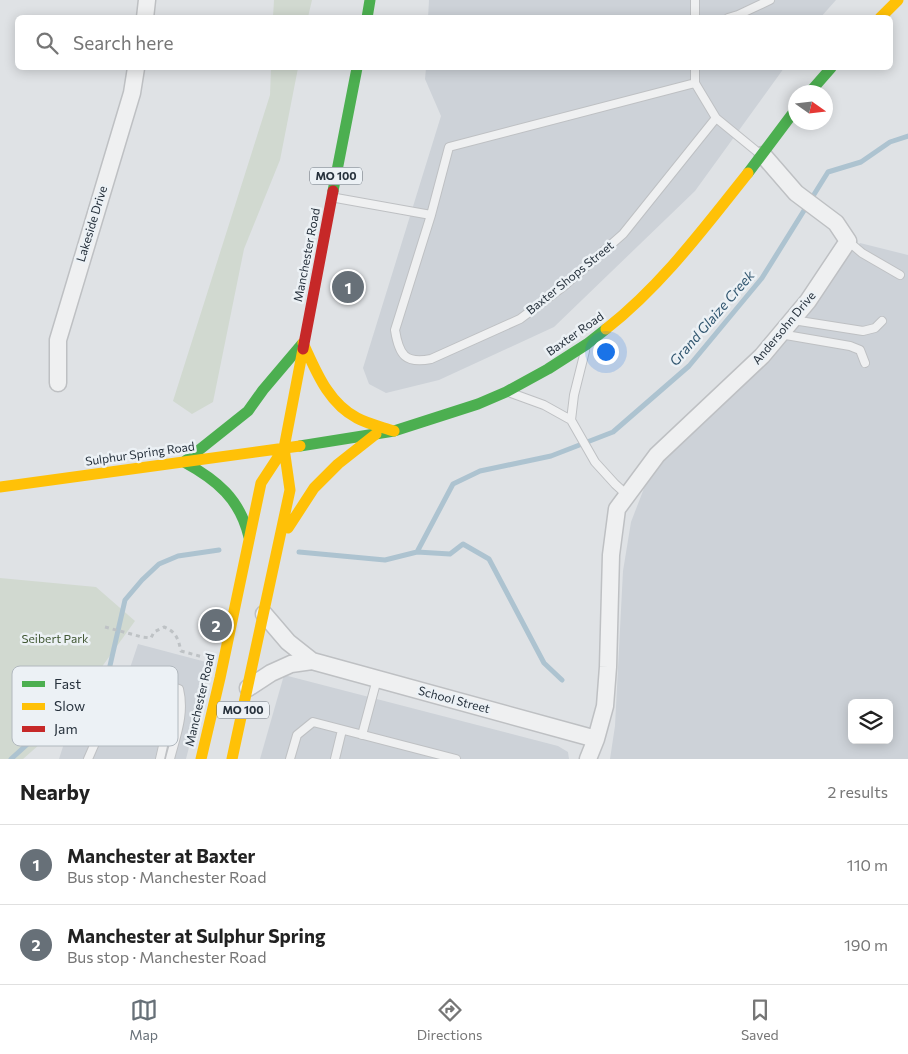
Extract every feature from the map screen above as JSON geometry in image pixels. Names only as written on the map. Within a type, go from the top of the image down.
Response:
[{"type":"main road","points":[[368,15],[370,0]]},
{"type":"main road","points":[[883,15],[898,0]]},
{"type":"main road","name":"Manchester Road","points":[[232,759],[290,490],[284,448],[357,70]]},
{"type":"main road","points":[[816,85],[829,70]]},
{"type":"main road","name":"Baxter Road","points":[[284,448],[394,431],[478,404],[506,392],[548,369],[587,344],[625,314],[667,273],[788,120]]},
{"type":"main road","points":[[249,537],[243,515],[221,487],[184,462],[248,411],[263,390],[303,343],[332,398],[356,418],[394,431]]},
{"type":"main road","points":[[279,542],[314,488],[338,464],[376,434]]},
{"type":"main road","name":"Manchester Road","points":[[201,759],[220,678],[260,483],[284,448]]},
{"type":"main road","name":"Sulphur Spring Road","points":[[0,487],[284,448]]},
{"type":"street","points":[[146,15],[148,0]]},
{"type":"street","name":"Lakeside Drive","points":[[58,383],[58,340],[132,93],[136,70]]},
{"type":"street","points":[[762,155],[796,193],[836,223],[848,241]]},
{"type":"street","name":"Andersohn Drive","points":[[588,759],[596,739],[605,706],[613,529],[617,509],[657,455],[712,402],[739,380],[762,356],[808,301],[848,241]]},
{"type":"street","name":"School Street","points":[[264,614],[288,642],[312,662]]},
{"type":"street","name":"School Street","points":[[248,688],[291,664],[312,662],[596,739]]},
{"type":"lane","points":[[695,0],[695,15]]},
{"type":"lane","points":[[738,15],[770,0]]},
{"type":"lane","points":[[695,70],[695,83],[716,118],[762,155]]},
{"type":"lane","points":[[332,197],[430,215],[449,147],[695,83]]},
{"type":"lane","name":"Baxter Shops Street","points":[[430,215],[396,330],[398,346],[405,358],[417,362],[431,359],[520,319],[564,286],[623,234],[716,118]]},
{"type":"lane","points":[[848,241],[862,254],[900,275]]},
{"type":"lane","points":[[792,320],[863,331],[875,328],[882,321]]},
{"type":"lane","points":[[780,334],[850,346],[860,350],[866,363]]},
{"type":"lane","points":[[571,420],[574,395],[587,344]]},
{"type":"lane","points":[[506,392],[544,405],[571,420],[595,462],[627,495]]},
{"type":"lane","points":[[362,735],[377,679]]},
{"type":"lane","points":[[178,689],[182,703],[178,728]]},
{"type":"lane","points":[[290,759],[297,735],[313,722],[456,759]]},
{"type":"lane","points":[[335,759],[342,730]]},
{"type":"lane","points":[[88,758],[93,746]]},
{"type":"lane","points":[[160,759],[163,746]]},
{"type":"lane","points":[[170,759],[173,746]]},
{"type":"path","points":[[105,626],[151,638],[154,632],[164,627],[172,630],[179,641],[181,651],[210,660]]},
{"type":"shaded area","points":[[429,0],[836,0],[823,15],[428,15]]},
{"type":"shaded area","points":[[426,70],[783,70],[695,191],[554,327],[439,380],[386,393],[369,384],[363,368],[441,116],[425,79]]},
{"type":"shaded area","points":[[860,243],[908,255],[908,759],[610,759],[615,726],[623,571],[631,522],[648,478],[685,435],[718,410],[751,376],[836,269]]},
{"type":"shaded area","points":[[138,644],[206,662],[208,673],[186,759],[59,759],[63,746],[178,746],[178,666],[131,666]]},
{"type":"shaded area","points":[[284,675],[558,746],[568,752],[569,759],[260,759]]},
{"type":"green space","points":[[274,0],[312,0],[308,15],[273,15]]},
{"type":"green space","points":[[271,70],[298,70],[280,160],[244,249],[213,402],[192,414],[173,401],[270,95]]},
{"type":"green space","name":"Seibert Park","points":[[0,578],[96,587],[135,621],[102,666],[12,666],[12,746],[38,746],[23,759],[0,759]]},
{"type":"waterway","name":"Grand Glaize Creek","points":[[299,552],[385,560],[417,552],[453,484],[480,471],[551,456],[613,432],[689,366],[762,278],[828,172],[861,162],[890,142],[908,136]]},
{"type":"waterway","points":[[417,552],[450,554],[463,544],[489,559],[544,663],[562,680]]},
{"type":"waterway","name":"Grand Glaize Creek","points":[[110,666],[125,600],[142,580],[159,564],[178,556],[219,550]]},
{"type":"waterway","name":"Grand Glaize Creek","points":[[11,759],[25,746]]},
{"type":"traffic: fast","points":[[368,15],[370,0]]},
{"type":"traffic: fast","points":[[333,191],[357,70]]},
{"type":"traffic: fast","points":[[816,85],[829,70]]},
{"type":"traffic: fast","points":[[748,173],[788,120]]},
{"type":"traffic: fast","points":[[300,446],[394,431],[478,404],[506,392],[548,369],[587,344],[606,329]]},
{"type":"traffic: fast","points":[[249,537],[240,512],[226,492],[207,476],[184,462],[248,411],[302,344]]},
{"type":"traffic: slow","points":[[883,15],[898,0]]},
{"type":"traffic: slow","points":[[606,329],[646,294],[664,275],[699,235],[748,173]]},
{"type":"traffic: slow","points":[[303,343],[324,385],[338,404],[361,420],[394,431]]},
{"type":"traffic: slow","points":[[232,759],[290,490],[284,448],[303,349]]},
{"type":"traffic: slow","points":[[288,528],[314,488],[338,464],[376,434]]},
{"type":"traffic: slow","points":[[0,487],[300,446]]},
{"type":"traffic: slow","points":[[201,759],[261,483],[284,448]]},
{"type":"traffic: jam","points":[[303,349],[333,191]]},
{"type":"place","name":"Manchester at Baxter","points":[[348,287]]},
{"type":"place","name":"Manchester at Sulphur Spring","points":[[216,625]]}]
